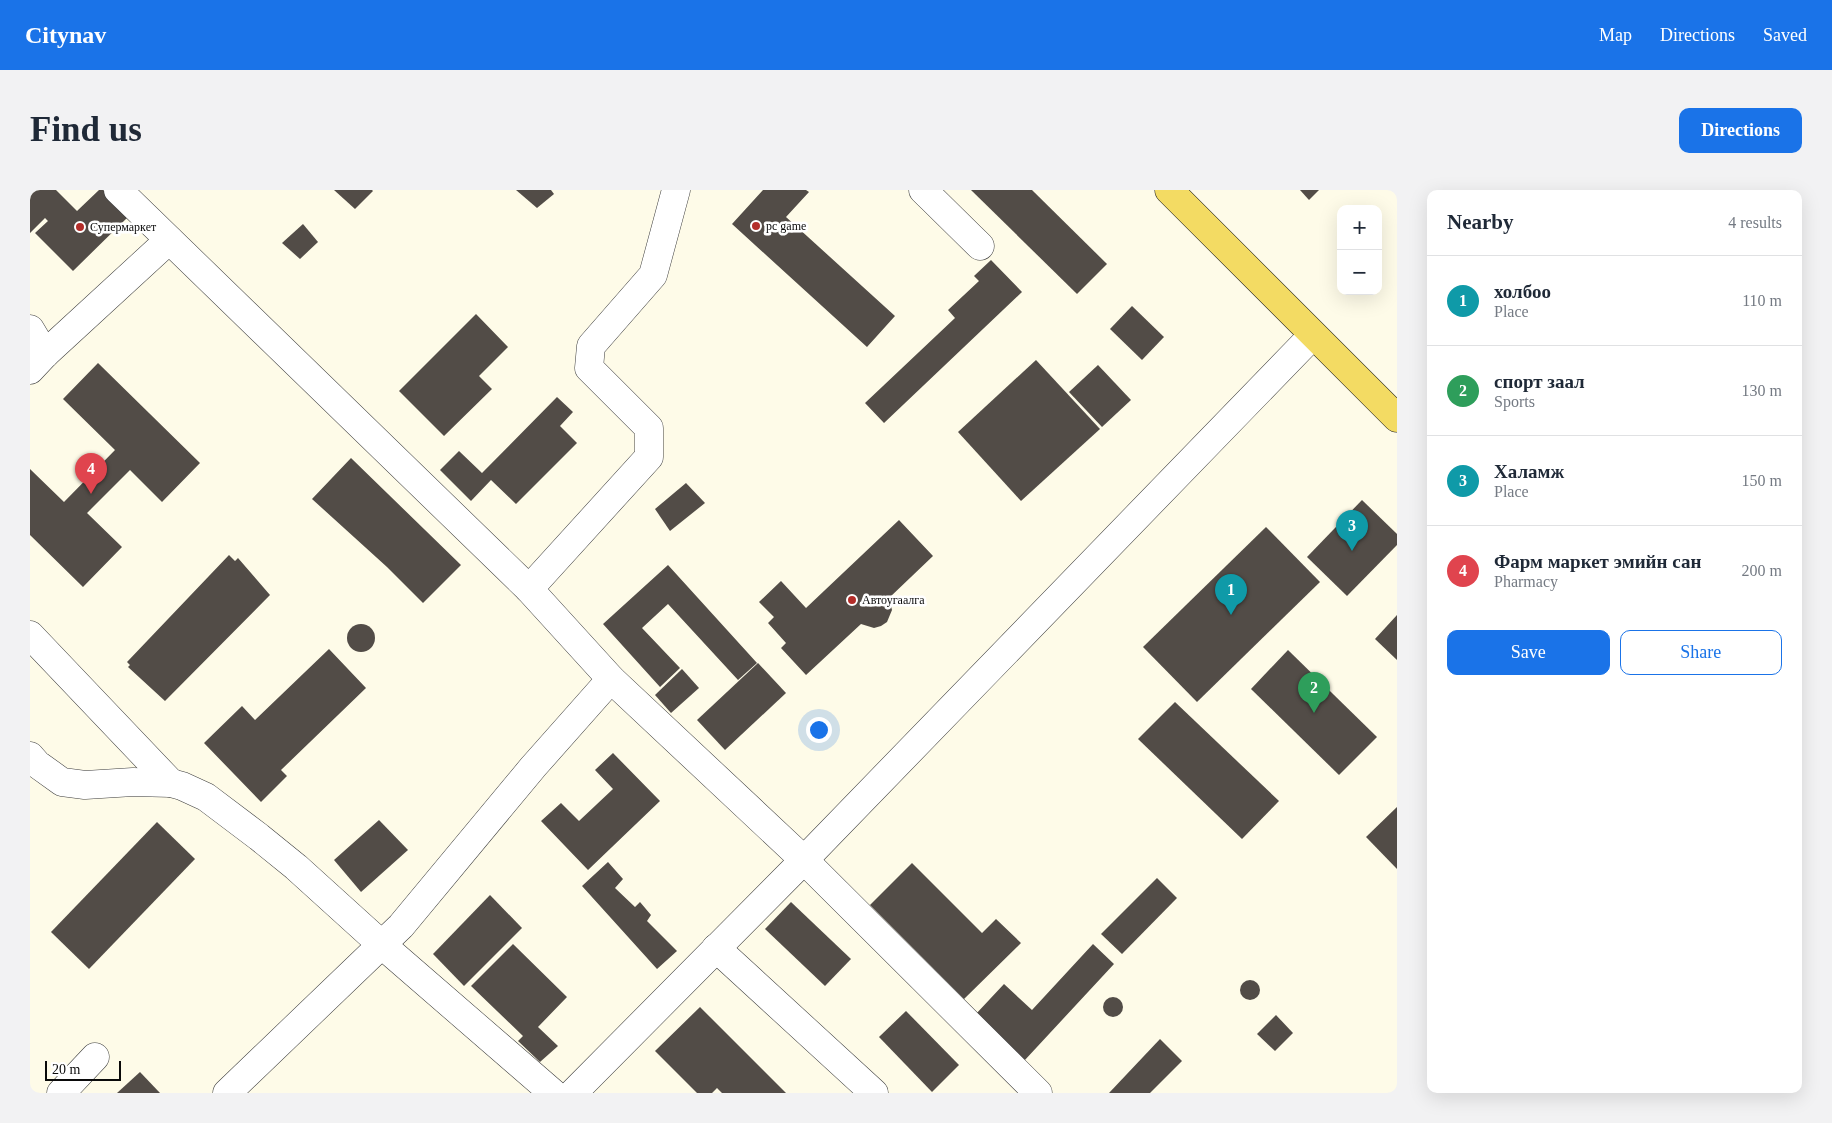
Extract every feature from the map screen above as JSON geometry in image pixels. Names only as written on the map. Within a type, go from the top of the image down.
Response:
[{"type":"main road","points":[[1169,190],[1397,418]]},
{"type":"street","points":[[118,190],[529,589],[611,679],[804,860],[1038,1093]]},
{"type":"street","points":[[529,589],[649,456],[649,428],[589,368],[589,361],[591,346],[653,275],[676,190]]},
{"type":"street","points":[[922,190],[980,246]]},
{"type":"street","points":[[30,329],[38,362],[169,240]]},
{"type":"street","points":[[572,1093],[804,860],[1313,335]]},
{"type":"street","points":[[30,636],[170,783]]},
{"type":"street","points":[[227,1093],[400,926],[533,767],[611,679]]},
{"type":"street","points":[[30,756],[37,764],[62,782],[85,785],[133,782],[170,783],[182,786],[206,797],[260,837],[296,867],[381,944],[553,1093]]},
{"type":"street","points":[[716,948],[874,1093]]},
{"type":"street","points":[[60,1093],[95,1057]]},
{"type":"building","name":"Супермаркет","points":[[30,190],[56,190],[77,211],[99,190],[103,190],[129,216],[73,271],[35,233],[48,221],[45,218],[30,233]]},
{"type":"building","points":[[334,190],[372,190],[373,191],[355,209]]},
{"type":"building","points":[[516,190],[551,190],[554,194],[537,208]]},
{"type":"building","points":[[763,190],[806,190],[809,192],[786,217],[895,316],[867,347],[732,224]]},
{"type":"building","points":[[971,190],[1032,190],[1107,264],[1077,294]]},
{"type":"building","points":[[1300,190],[1319,190],[1309,200]]},
{"type":"building","points":[[303,224],[318,242],[300,259],[282,243]]},
{"type":"building","points":[[991,260],[1022,292],[884,423],[865,403],[955,318],[948,310],[979,281],[974,276]]},
{"type":"building","points":[[1132,306],[1164,337],[1142,360],[1110,329]]},
{"type":"building","points":[[476,314],[508,347],[479,376],[492,389],[444,436],[399,391]]},
{"type":"building","points":[[1036,360],[1100,429],[1021,501],[958,432]]},
{"type":"building","points":[[98,363],[200,463],[162,502],[130,470],[87,513],[122,547],[83,587],[30,535],[30,469],[64,502],[115,450],[63,399]]},
{"type":"building","points":[[1098,365],[1131,400],[1102,427],[1069,392]]},
{"type":"building","points":[[557,397],[573,412],[560,426],[577,443],[516,504],[491,480],[471,501],[440,470],[459,451],[482,473]]},
{"type":"building","points":[[351,458],[461,565],[423,603],[387,567],[312,499]]},
{"type":"building","points":[[686,483],[705,503],[670,531],[655,509]]},
{"type":"building","points":[[1362,500],[1397,534],[1397,545],[1347,596],[1307,557]]},
{"type":"building","name":"Автоугаалга","points":[[899,520],[933,556],[889,598],[892,610],[887,622],[874,628],[861,624],[806,675],[781,648],[786,643],[768,623],[774,617],[759,602],[781,581],[806,608]]},
{"type":"building","points":[[1266,527],[1320,582],[1197,702],[1143,647]]},
{"type":"building","points":[[229,555],[235,561],[238,558],[270,595],[165,701],[128,667],[130,665],[127,662]]},
{"type":"building","points":[[668,565],[757,663],[738,680],[668,604],[642,628],[680,668],[660,687],[603,624]]},
{"type":"building","points":[[1397,615],[1397,660],[1375,639]]},
{"type":"building","points":[[361,624],[371,628],[375,638],[371,648],[361,652],[351,648],[347,638],[351,628]]},
{"type":"building","points":[[329,649],[366,688],[281,770],[287,776],[261,802],[204,743],[242,706],[255,720]]},
{"type":"building","points":[[1288,650],[1377,737],[1339,775],[1251,689]]},
{"type":"building","points":[[758,663],[786,693],[725,750],[697,720]]},
{"type":"building","points":[[682,669],[699,688],[671,713],[655,695]]},
{"type":"building","points":[[1175,702],[1279,801],[1242,839],[1138,739]]},
{"type":"building","points":[[613,753],[660,801],[588,870],[541,821],[561,803],[579,821],[613,789],[595,770]]},
{"type":"building","points":[[1397,807],[1397,869],[1366,837]]},
{"type":"building","points":[[379,820],[408,850],[361,892],[334,860]]},
{"type":"building","points":[[157,822],[195,859],[89,969],[51,932]]},
{"type":"building","points":[[608,862],[623,879],[615,888],[635,907],[640,902],[651,915],[647,921],[677,951],[657,969],[582,886]]},
{"type":"building","points":[[912,863],[982,933],[996,919],[1021,943],[964,999],[870,905]]},
{"type":"building","points":[[1157,878],[1177,898],[1122,954],[1101,934]]},
{"type":"building","points":[[490,895],[522,928],[464,986],[433,954]]},
{"type":"building","points":[[791,902],[851,959],[825,986],[765,929]]},
{"type":"building","points":[[513,944],[567,997],[538,1027],[558,1046],[540,1062],[518,1041],[523,1036],[471,986]]},
{"type":"building","points":[[1093,944],[1114,964],[1024,1061],[975,1015],[1004,984],[1032,1010]]},
{"type":"building","points":[[1250,980],[1257,983],[1260,990],[1257,997],[1250,1000],[1243,997],[1240,990],[1243,983]]},
{"type":"building","points":[[1113,997],[1120,1000],[1123,1007],[1120,1014],[1113,1017],[1106,1014],[1103,1007],[1106,1000]]},
{"type":"building","points":[[700,1007],[786,1093],[722,1093],[717,1088],[712,1093],[697,1093],[655,1051]]},
{"type":"building","points":[[906,1011],[959,1065],[932,1092],[879,1037]]},
{"type":"building","points":[[1276,1015],[1293,1033],[1275,1051],[1257,1034]]},
{"type":"building","points":[[1160,1039],[1182,1061],[1150,1093],[1109,1093]]},
{"type":"building","points":[[140,1072],[160,1093],[117,1093]]},
{"type":"place","name":"pc game","points":[[756,226]]},
{"type":"place","name":"Супермаркет","points":[[80,227]]},
{"type":"place","name":"Фарм маркет эмийн сан","points":[[91,494]]},
{"type":"place","name":"Халамж","points":[[1352,551]]},
{"type":"place","name":"Автоугаалга","points":[[852,600]]},
{"type":"place","name":"холбоо","points":[[1231,615]]},
{"type":"place","name":"спорт заал","points":[[1314,713]]}]
